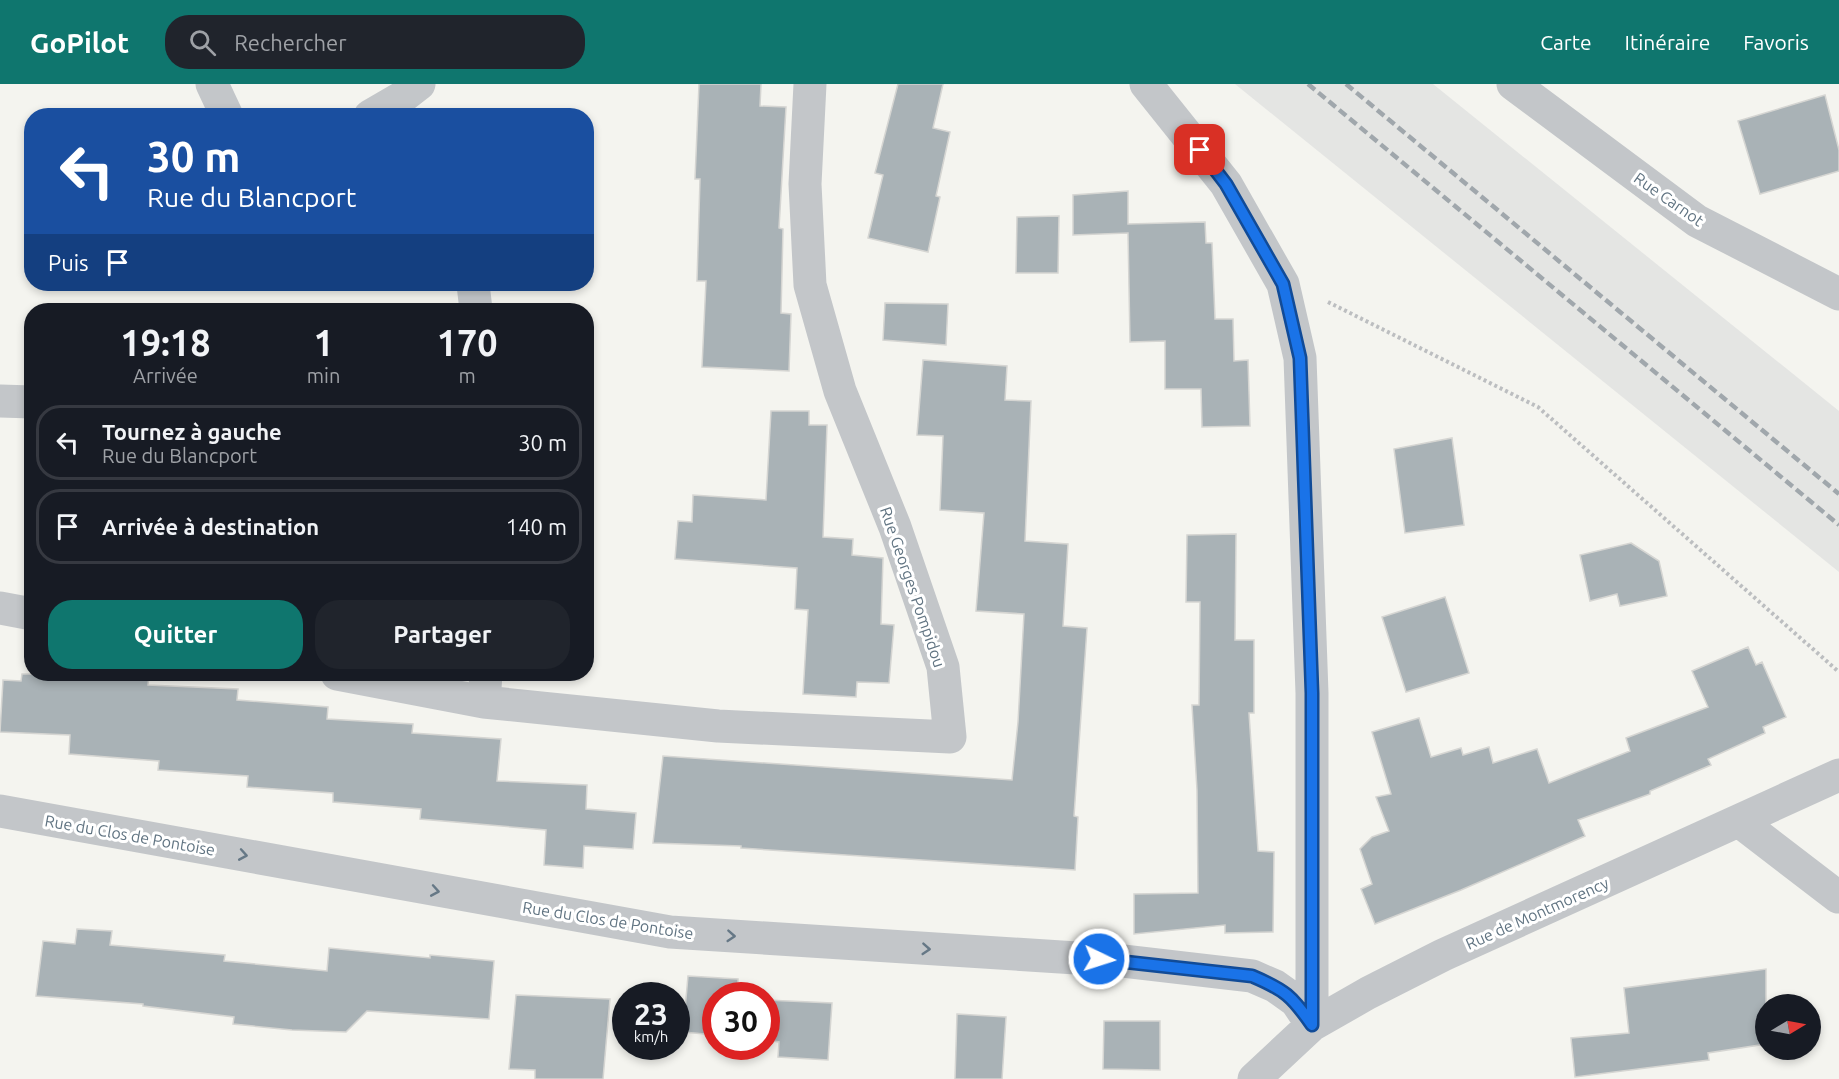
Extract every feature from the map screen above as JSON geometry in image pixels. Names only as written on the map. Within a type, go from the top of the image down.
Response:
[{"type":"street","points":[[212,84],[223,108]]},
{"type":"street","points":[[384,108],[402,98],[419,84]]},
{"type":"street","name":"Rue Georges Pompidou","points":[[411,681],[485,688],[718,726],[950,737],[943,667],[895,527],[840,391],[810,285],[805,184],[810,84]]},
{"type":"street","points":[[1146,84],[1226,184],[1283,284],[1300,358],[1312,693],[1312,1025]]},
{"type":"street","name":"Rue Carnot","points":[[1512,84],[1697,221],[1839,294]]},
{"type":"street","points":[[0,401],[24,402]]},
{"type":"street","points":[[0,608],[24,612]]},
{"type":"street","name":"Rue de Montmorency","points":[[1254,1079],[1312,1025],[1368,993],[1443,955],[1839,776]]},
{"type":"street","name":"Rue du Clos de Pontoise","points":[[0,811],[670,932],[1111,960],[1252,976],[1275,986],[1296,1001],[1312,1025]]},
{"type":"street","points":[[1739,821],[1838,897]]},
{"type":"path","points":[[1286,292],[1301,289],[1538,407],[1839,672]]},
{"type":"shaded area","points":[[1235,84],[1433,84],[1839,411],[1839,572]]},
{"type":"building","points":[[699,84],[761,84],[760,106],[786,107],[779,228],[783,229],[781,313],[791,314],[789,371],[702,367],[706,281],[697,281],[700,179],[695,179]]},
{"type":"building","points":[[898,84],[943,84],[933,128],[950,132],[936,196],[940,197],[928,252],[868,238],[883,175],[875,173]]},
{"type":"building","points":[[1825,95],[1839,150],[1839,171],[1760,194],[1738,121]]},
{"type":"building","points":[[1128,191],[1128,224],[1205,222],[1206,243],[1212,243],[1215,319],[1233,319],[1234,361],[1248,360],[1250,426],[1202,427],[1201,389],[1165,389],[1165,341],[1130,342],[1128,233],[1073,235],[1073,195]]},
{"type":"building","points":[[1059,216],[1058,273],[1016,273],[1017,217]]},
{"type":"building","points":[[885,303],[948,304],[946,345],[883,340]]},
{"type":"building","points":[[923,360],[1007,366],[1005,400],[1031,401],[1025,541],[1068,544],[1063,626],[1087,628],[1074,816],[1078,817],[1075,870],[741,848],[741,846],[653,843],[663,756],[1012,780],[1018,722],[1024,614],[976,611],[984,513],[940,510],[943,436],[917,435]]},
{"type":"building","points":[[771,411],[809,411],[809,425],[827,425],[823,537],[853,539],[852,555],[883,558],[881,624],[894,625],[889,683],[857,682],[856,697],[803,694],[808,610],[795,609],[797,568],[675,559],[678,521],[692,522],[693,495],[766,500]]},
{"type":"building","points":[[1452,438],[1464,525],[1405,533],[1394,449]]},
{"type":"building","points":[[1236,534],[1235,640],[1254,640],[1254,713],[1249,713],[1258,851],[1274,852],[1273,932],[1225,933],[1225,925],[1134,934],[1134,894],[1198,893],[1197,790],[1192,705],[1199,705],[1200,602],[1186,602],[1187,535]]},
{"type":"building","points":[[1631,543],[1659,561],[1667,596],[1620,606],[1617,594],[1590,601],[1580,555]]},
{"type":"building","points":[[1445,597],[1469,673],[1406,692],[1382,617]]},
{"type":"building","points":[[1748,647],[1756,665],[1762,662],[1786,717],[1763,727],[1765,733],[1708,759],[1711,765],[1650,791],[1650,794],[1578,820],[1585,836],[1461,890],[1375,924],[1361,889],[1372,884],[1360,849],[1372,837],[1389,831],[1376,797],[1391,794],[1372,732],[1419,718],[1431,757],[1461,748],[1463,755],[1489,747],[1493,763],[1537,749],[1549,783],[1630,751],[1626,738],[1708,707],[1692,671]]},
{"type":"building","points":[[22,674],[24,674],[24,681],[148,681],[148,685],[238,689],[237,700],[328,707],[327,719],[413,724],[412,733],[501,739],[497,781],[587,785],[586,809],[636,813],[633,849],[584,846],[583,868],[544,865],[546,830],[420,819],[421,809],[333,802],[333,793],[247,787],[248,776],[158,770],[159,761],[69,754],[70,735],[0,732],[3,680],[21,681]]},
{"type":"building","points":[[77,929],[112,931],[110,945],[225,955],[224,961],[327,971],[329,948],[430,958],[430,955],[494,961],[489,1019],[367,1011],[346,1032],[292,1030],[233,1024],[234,1017],[143,1006],[143,1004],[36,996],[43,941],[75,944]]},
{"type":"building","points":[[1766,969],[1766,994],[1755,994],[1755,1046],[1708,1053],[1709,1060],[1575,1077],[1571,1038],[1629,1033],[1624,988]]},
{"type":"building","points":[[688,976],[738,979],[738,982],[702,982],[702,1034],[690,1033],[690,982],[687,982]]},
{"type":"building","points":[[516,995],[610,999],[603,1079],[535,1079],[535,1070],[509,1069]]},
{"type":"building","points":[[780,1001],[832,1003],[828,1060],[780,1057]]},
{"type":"building","points":[[957,1014],[1006,1017],[1002,1079],[955,1079]]},
{"type":"building","points":[[1104,1021],[1160,1021],[1160,1070],[1103,1069]]},
{"type":"railway","points":[[1308,84],[1839,525]]},
{"type":"railway","points":[[1346,84],[1839,494]]},
{"type":"route","points":[[1099,959],[1252,976],[1275,986],[1296,1001],[1312,1025],[1314,931],[1312,693],[1300,358],[1283,284],[1226,184],[1200,150]]}]
